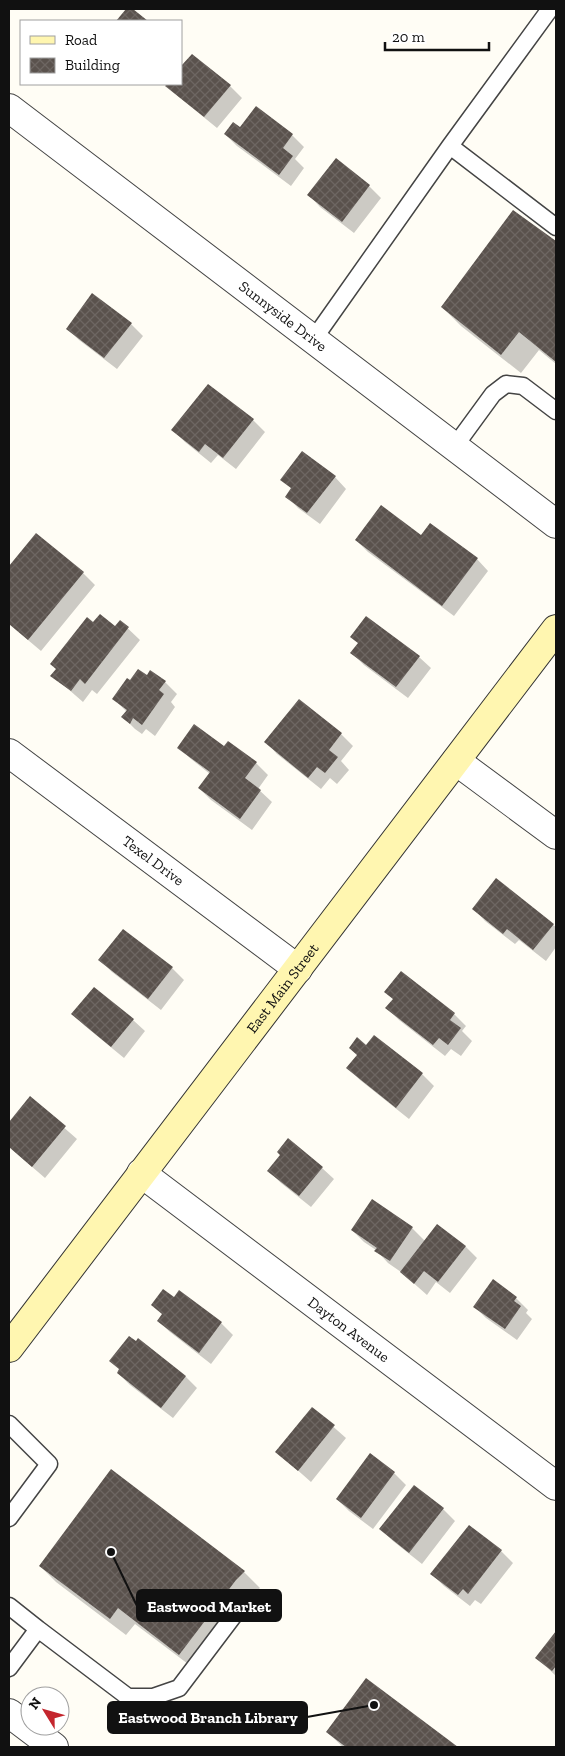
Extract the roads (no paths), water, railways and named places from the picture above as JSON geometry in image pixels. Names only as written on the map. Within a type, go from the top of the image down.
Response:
[{"type":"street","name":"Sunnyside Drive","points":[[9,108],[556,524]]},
{"type":"street","name":"East Main Street","points":[[9,1348],[556,629]]},
{"type":"street","name":"Texel Drive","points":[[9,753],[298,969]]},
{"type":"street","points":[[456,761],[556,835]]},
{"type":"street","name":"Dayton Avenue","points":[[141,1174],[556,1486]]},
{"type":"street","points":[[9,1713],[54,1747]]},
{"type":"lane","points":[[314,340],[450,146],[550,9]]},
{"type":"lane","points":[[450,146],[556,227]]},
{"type":"lane","points":[[455,446],[493,394],[506,384],[523,386],[556,411]]},
{"type":"lane","points":[[9,1424],[49,1464],[9,1518]]},
{"type":"lane","points":[[9,1606],[128,1697],[153,1697],[179,1688],[244,1602]]},
{"type":"lane","points":[[9,1668],[38,1629]]},
{"type":"place","name":"Eastwood Market","points":[[111,1552]]},
{"type":"place","name":"Eastwood Branch Library","points":[[374,1705]]}]
